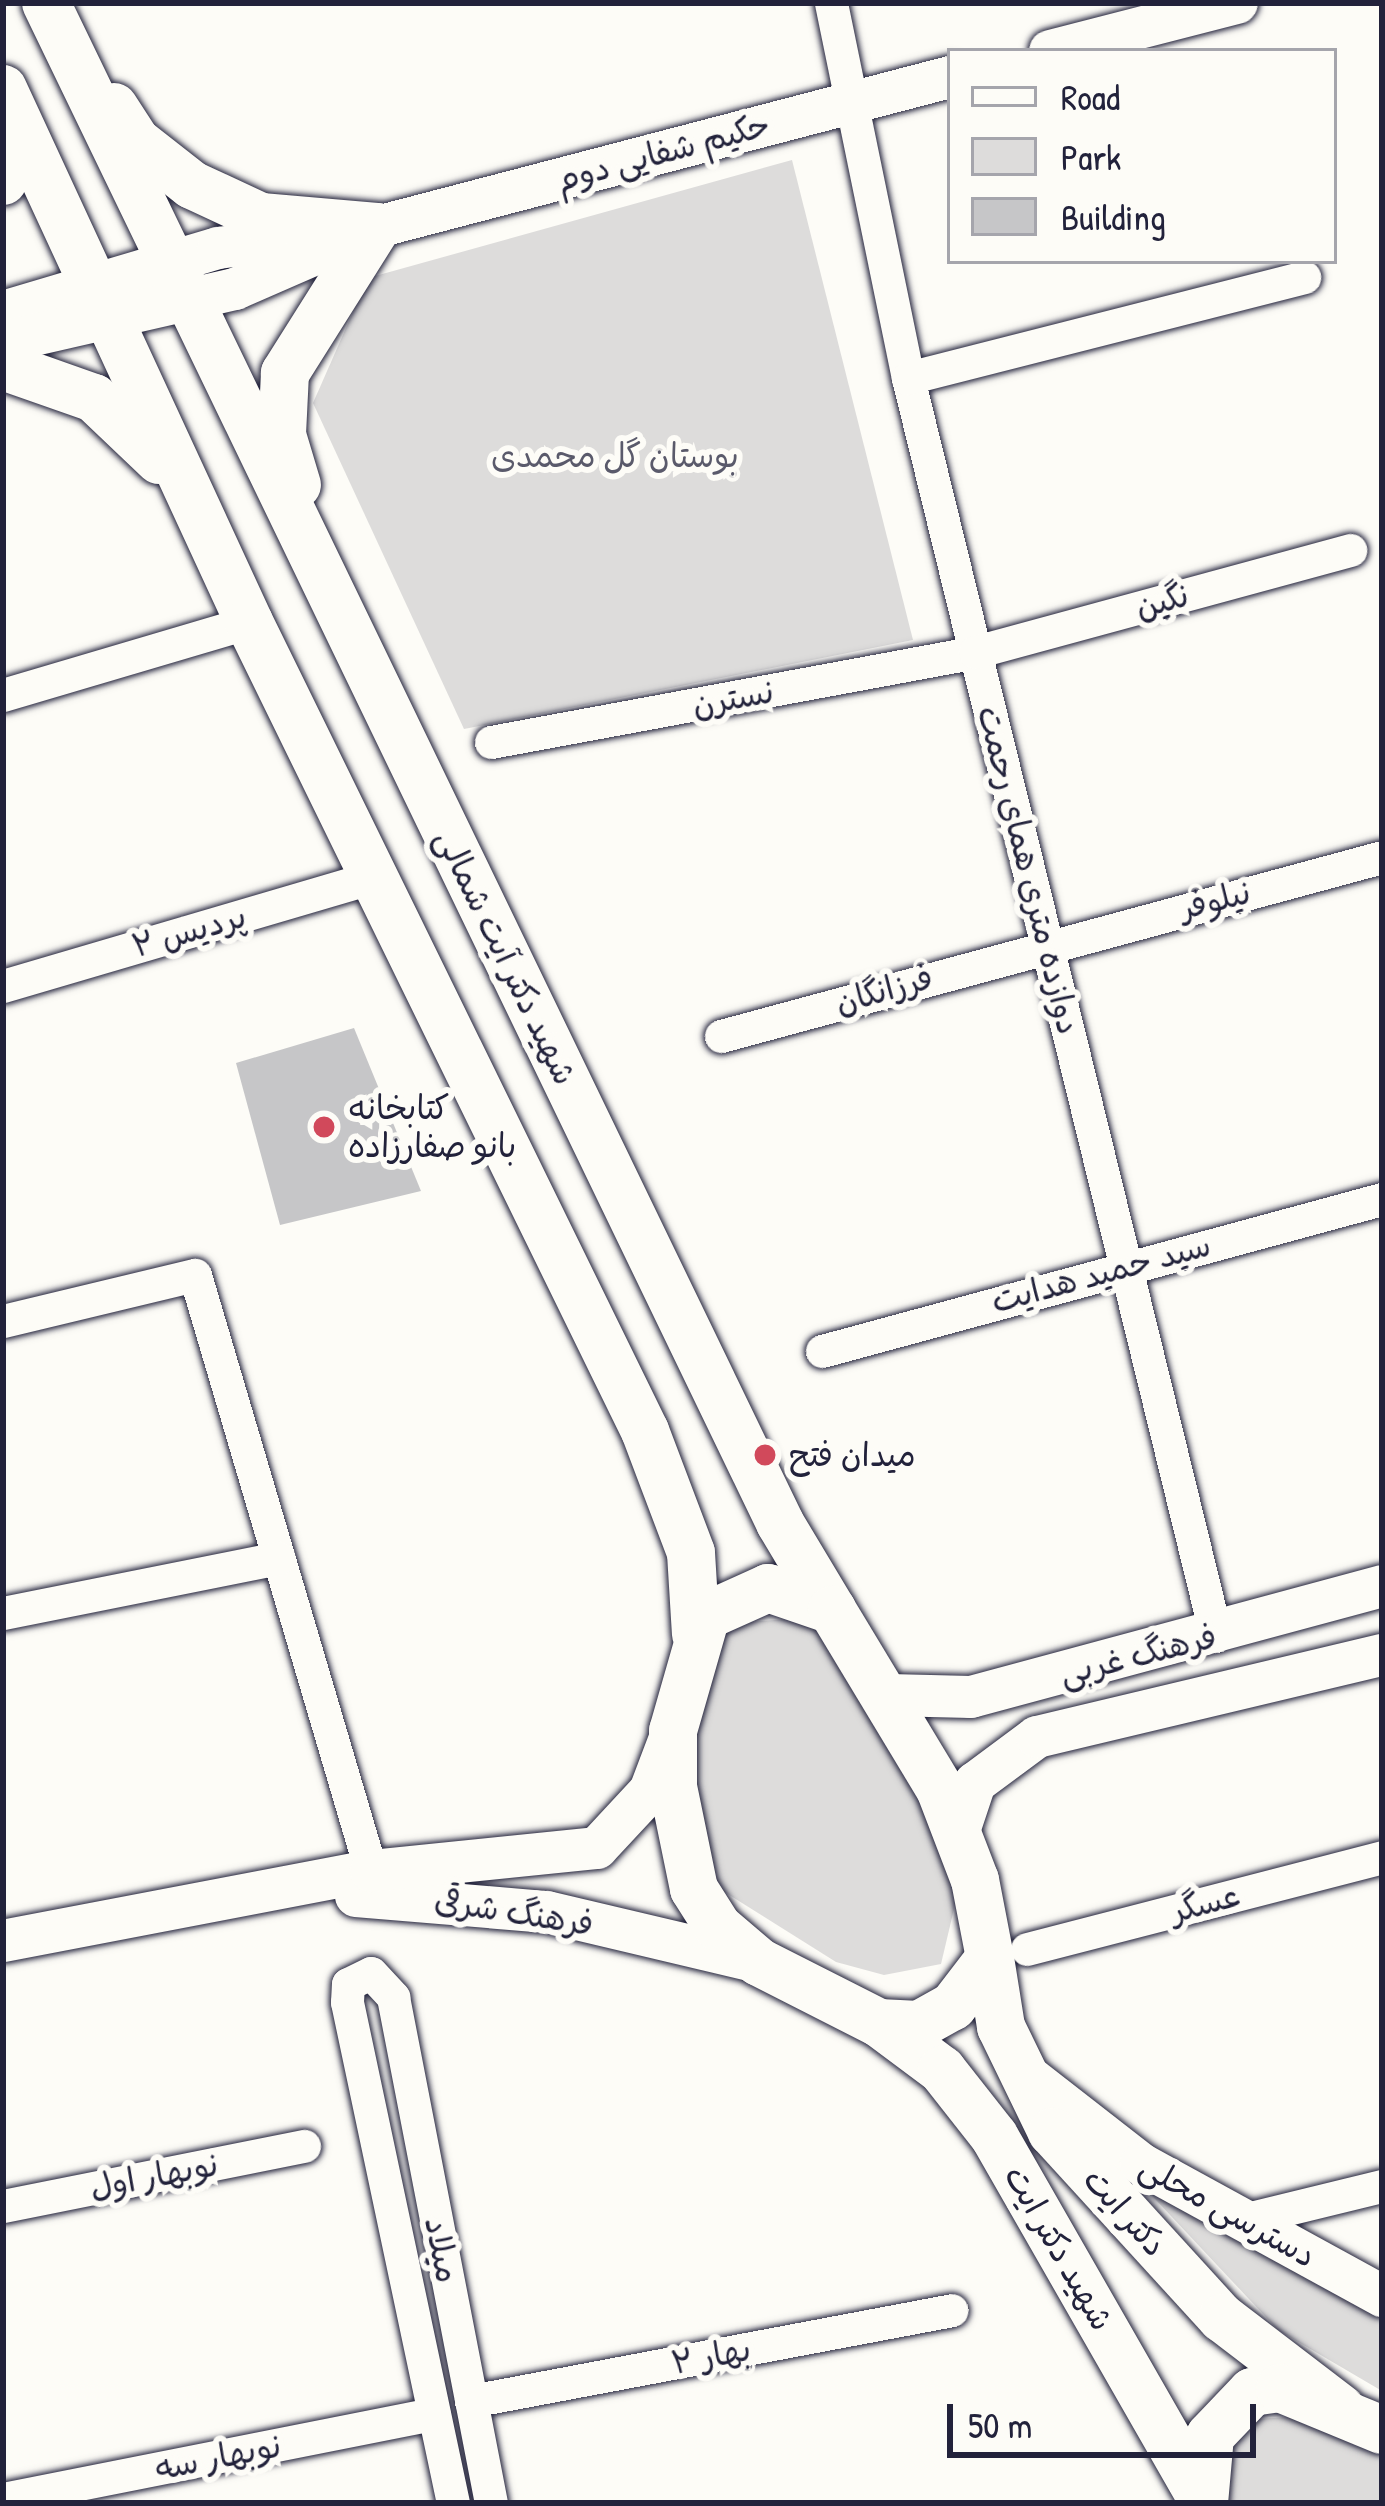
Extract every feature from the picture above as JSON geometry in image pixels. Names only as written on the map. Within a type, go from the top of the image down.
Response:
[{"type":"main road","points":[[47,3],[136,141],[192,185],[261,218],[376,227],[285,373],[282,435],[327,587]]},
{"type":"main road","name":"شهید دکتر آیت شمالی","points":[[47,3],[780,1523],[832,1610]]},
{"type":"main road","points":[[3,89],[249,622],[645,1431],[691,1553],[697,1634],[673,1731],[673,1787],[694,1889],[718,1927],[759,1962],[879,2023],[919,2025],[953,2006],[1009,1954],[958,1834],[889,1695],[832,1610],[768,1588],[732,1598],[697,1634]]},
{"type":"main road","points":[[3,134],[3,181]]},
{"type":"main road","points":[[3,367],[94,398],[136,430],[194,505]]},
{"type":"main road","name":"دکتر ایت","points":[[1009,1954],[1001,2027],[1052,2132],[1222,2318],[1362,2420]]},
{"type":"main road","name":"شهید دکتر ایت","points":[[879,2023],[942,2070],[994,2136],[1204,2503]]},
{"type":"main road","points":[[1204,2503],[1210,2435],[1233,2405],[1280,2388],[1362,2420]]},
{"type":"street","name":"دوازده متری همای رحمت","points":[[831,3],[908,378],[1216,1636]]},
{"type":"street","points":[[1062,48],[1237,3]]},
{"type":"street","name":"حکیم شفایی دوم","points":[[103,302],[947,77]]},
{"type":"street","points":[[908,378],[1304,277]]},
{"type":"street","points":[[3,311],[103,302]]},
{"type":"street","points":[[3,342],[103,302]]},
{"type":"street","name":"نگین","points":[[975,652],[1350,550]]},
{"type":"street","points":[[3,695],[249,622]]},
{"type":"street","name":"نسترن","points":[[491,742],[975,652]]},
{"type":"street","name":"نیلوفر","points":[[1047,943],[1382,856]]},
{"type":"street","name":"پردیس ۲","points":[[3,986],[374,877]]},
{"type":"street","name":"فرزانگان","points":[[721,1036],[1047,943]]},
{"type":"street","name":"سید حمید هدایت","points":[[822,1352],[1125,1265],[1382,1199]]},
{"type":"street","points":[[3,1321],[195,1275],[371,1871]]},
{"type":"street","points":[[3,1613],[279,1558]]},
{"type":"street","name":"فرهنگ غربی","points":[[889,1695],[971,1697],[1216,1636],[1382,1586]]},
{"type":"street","name":"فرهنگ غربی","points":[[958,1834],[975,1784],[1037,1737],[1382,1655]]},
{"type":"street","name":"فرهنگ شرقی","points":[[3,1941],[371,1871],[597,1849],[650,1791],[673,1731]]},
{"type":"street","name":"عسگر","points":[[1009,1954],[1382,1857]]},
{"type":"street","name":"فرهنگ شرقی","points":[[264,1895],[547,1912],[759,1962]]},
{"type":"street","name":"میلاد","points":[[453,2503],[347,2002],[349,1984],[370,1973],[393,1997],[491,2503]]},
{"type":"street","name":"دسترسی محلی","points":[[1023,2072],[1141,2164],[1382,2296]]},
{"type":"street","name":"نوبهار اول","points":[[3,2206],[304,2146]]},
{"type":"street","points":[[1242,2220],[1382,2186]]},
{"type":"street","name":"بهار ۲","points":[[471,2402],[951,2310]]},
{"type":"street","name":"نوبهار سه","points":[[3,2499],[434,2414]]},
{"type":"green space","name":"بوستان گل محمدی","points":[[792,160],[913,640],[464,729],[313,403],[368,278]]},
{"type":"green space","points":[[800,1618],[844,1650],[910,1763],[958,1892],[941,1964],[884,1975],[836,1962],[715,1886],[688,1744],[724,1624]]},
{"type":"green space","points":[[1141,2184],[1382,2309],[1382,2391],[1278,2330]]},
{"type":"green space","points":[[1317,2415],[1382,2451],[1382,2503],[1223,2503],[1223,2440],[1258,2419]]},
{"type":"building","name":"کتابخانه بانو صفارزاده","points":[[354,1028],[421,1191],[280,1225],[236,1063]]},
{"type":"place","name":"کتابخانه بانو صفارزاده","points":[[324,1127]]},
{"type":"place","name":"میدان فتح","points":[[765,1455]]}]
